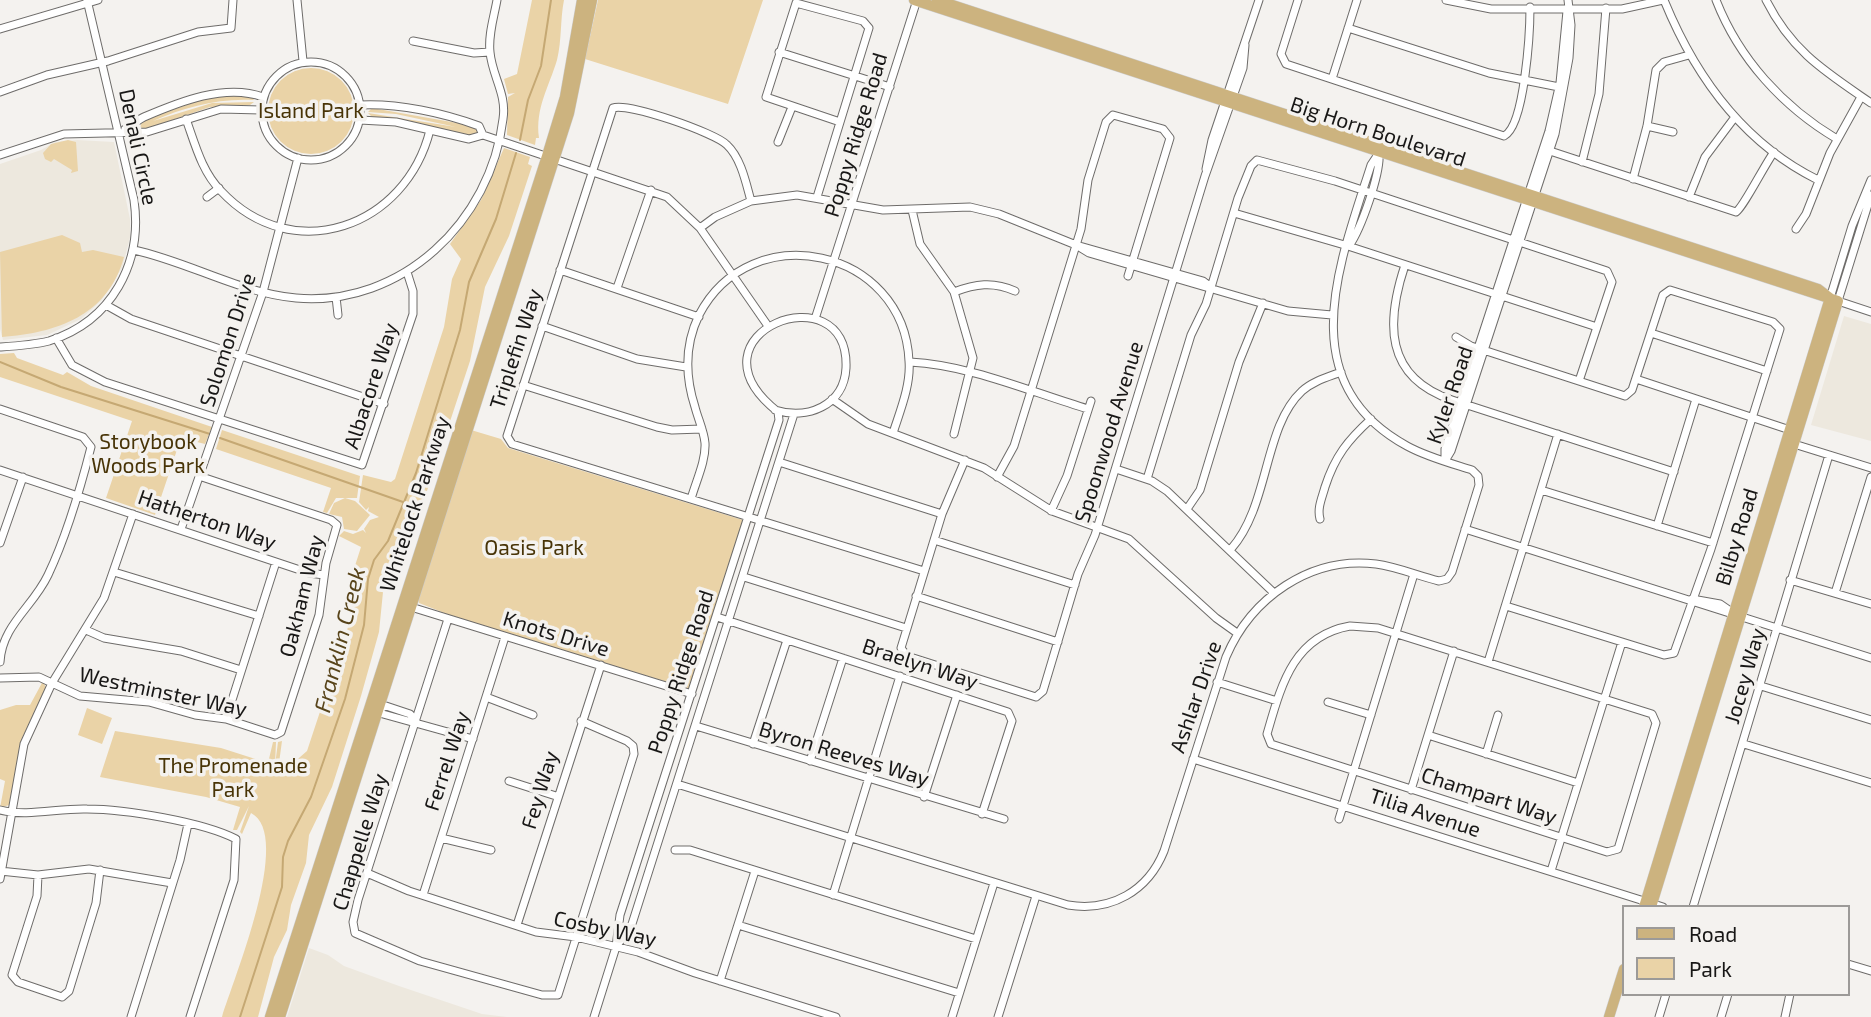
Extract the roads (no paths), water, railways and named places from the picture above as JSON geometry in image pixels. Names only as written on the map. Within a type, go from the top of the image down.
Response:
[{"type":"main road","name":"Whitelock Parkway","points":[[374,707],[411,607],[551,157],[565,97],[582,0]]},
{"type":"main road","name":"Whitelock Parkway","points":[[270,1017],[295,954],[551,157],[574,93],[592,0]]},
{"type":"main road","name":"Big Horn Boulevard","points":[[916,0],[1531,199]]},
{"type":"main road","name":"Big Horn Boulevard","points":[[937,0],[1380,153],[1818,289],[1834,300]]},
{"type":"main road","name":"Bilby Road","points":[[1651,905],[1790,430],[1834,300]]},
{"type":"main road","name":"Bilby Road","points":[[1737,614],[1794,444],[1834,300]]},
{"type":"main road","name":"Whitelock Parkway","points":[[280,1017],[295,954]]},
{"type":"main road","points":[[1609,1017],[1622,975]]},
{"type":"main road","points":[[1615,1017],[1622,994]]},
{"type":"street","points":[[0,29],[98,0]]},
{"type":"street","points":[[0,92],[47,75],[102,63],[198,32],[231,28],[233,0]]},
{"type":"street","points":[[297,0],[303,61]]},
{"type":"street","points":[[134,250],[263,292],[297,298],[336,297],[368,289],[407,272],[444,243],[469,211],[486,178],[498,140],[504,106],[490,52],[497,0]]},
{"type":"street","name":"Poppy Ridge Road","points":[[815,319],[916,0]]},
{"type":"street","name":"Spoonwood Avenue","points":[[906,628],[901,650],[907,656],[1031,696],[1038,696],[1043,689],[1075,585],[1098,527],[1259,0]]},
{"type":"street","points":[[1298,0],[1281,54],[1282,61],[1505,135],[1510,130],[1523,81],[1530,7]]},
{"type":"street","points":[[1332,79],[1357,0]]},
{"type":"street","points":[[1446,0],[1490,9],[1568,4],[1632,8],[1664,0],[1689,55],[1709,87],[1735,117],[1774,152],[1818,180]]},
{"type":"street","points":[[1716,0],[1735,39],[1766,81],[1802,116],[1837,138]]},
{"type":"street","points":[[1766,0],[1780,24],[1808,59],[1871,103]]},
{"type":"street","name":"Denali Circle","points":[[0,347],[56,338],[83,326],[106,305],[125,276],[134,250],[135,208],[120,132],[88,2]]},
{"type":"street","points":[[817,197],[868,32],[867,24],[796,3],[766,97],[840,122]]},
{"type":"street","name":"Kyler Road","points":[[1531,199],[1559,87],[1568,4]]},
{"type":"street","name":"Kyler Road","points":[[1445,461],[1445,449],[1550,151],[1567,67],[1571,25],[1568,4]]},
{"type":"street","points":[[1583,162],[1599,93],[1606,8]]},
{"type":"street","points":[[1348,28],[1523,81],[1559,87]]},
{"type":"street","points":[[413,41],[474,53],[490,52]]},
{"type":"street","points":[[779,52],[890,87]]},
{"type":"street","points":[[1633,179],[1658,68],[1664,62],[1689,55]]},
{"type":"street","points":[[303,61],[323,62],[342,72],[354,86],[360,105],[360,120],[353,136],[337,152],[318,160],[298,158],[278,148],[262,121],[263,97],[280,72],[303,61]]},
{"type":"street","points":[[120,132],[141,118],[207,95],[230,92],[263,97]]},
{"type":"street","points":[[1796,229],[1806,214],[1837,138],[1861,97]]},
{"type":"street","points":[[360,105],[399,107],[465,121],[479,126],[484,135]]},
{"type":"street","name":"Triplefin Way","points":[[751,201],[740,167],[728,145],[714,136],[623,106],[613,108],[591,169],[507,436],[512,444],[924,571]]},
{"type":"street","points":[[778,142],[792,107]]},
{"type":"street","points":[[0,155],[64,134],[100,136],[120,132],[147,132],[221,108],[261,110]]},
{"type":"street","points":[[997,477],[1012,450],[1031,392],[1076,245],[1088,180],[1106,122],[1111,116],[1118,115],[1163,129],[1170,138],[1128,276]]},
{"type":"street","points":[[1689,197],[1705,157],[1735,117]]},
{"type":"street","points":[[186,119],[199,156],[219,188],[242,209],[280,226],[317,230],[363,219],[403,188],[419,164],[430,130]]},
{"type":"street","points":[[360,120],[396,122],[469,139],[484,135],[651,190],[684,210],[701,228],[768,326]]},
{"type":"street","points":[[1647,126],[1673,132]]},
{"type":"street","points":[[1550,151],[1738,211],[1774,152]]},
{"type":"street","name":"Ashlar Drive","points":[[677,784],[1068,905],[1091,907],[1121,899],[1140,886],[1162,856],[1217,682],[1237,633],[1252,613],[1274,593],[1305,575],[1346,564],[1380,565],[1439,581],[1447,579],[1465,529],[1479,478],[1472,470],[1408,446],[1371,419],[1351,392],[1341,372],[1333,340],[1335,288],[1367,191],[1373,162],[1380,153]]},
{"type":"street","name":"Solomon Drive","points":[[181,529],[263,292],[298,158]]},
{"type":"street","points":[[1147,479],[1191,335],[1211,287],[1251,166],[1259,160],[1367,191],[1609,273],[1612,282],[1579,382]]},
{"type":"street","name":"Bilby Road","points":[[1834,300],[1852,226],[1871,180]]},
{"type":"street","points":[[207,197],[219,188]]},
{"type":"street","points":[[617,288],[651,190]]},
{"type":"street","name":"Bilby Road","points":[[1834,300],[1871,194]]},
{"type":"street","points":[[701,228],[715,217],[751,201],[797,195],[883,210],[963,207],[984,209],[1076,245],[1263,303],[1301,314],[1332,315]]},
{"type":"street","points":[[912,210],[914,230],[920,244],[954,292],[973,358],[954,434]]},
{"type":"street","points":[[1234,213],[1348,246],[1597,327]]},
{"type":"street","points":[[691,499],[706,453],[702,429],[686,376],[699,317],[733,274],[783,256],[808,254],[835,260],[873,282],[893,307],[904,333],[910,362],[905,396],[892,433]]},
{"type":"street","points":[[1405,265],[1392,313],[1398,350],[1408,369],[1423,385],[1463,404],[1674,471]]},
{"type":"street","points":[[560,270],[699,317]]},
{"type":"street","name":"Albacore Way","points":[[56,338],[72,365],[85,374],[220,421],[362,465],[413,314],[414,291],[407,272]]},
{"type":"street","points":[[954,292],[975,284],[1015,290]]},
{"type":"street","points":[[1456,337],[1481,350],[1625,396],[1631,393],[1663,295],[1670,290],[1677,290],[1778,325],[1779,333],[1677,649],[1664,655],[1506,606]]},
{"type":"street","points":[[336,297],[338,315]]},
{"type":"street","points":[[1834,300],[1871,312]]},
{"type":"street","points":[[1187,509],[1200,490],[1237,369],[1263,303]]},
{"type":"street","points":[[106,305],[131,319],[384,404]]},
{"type":"street","points":[[793,316],[815,319],[836,335],[846,359],[842,385],[832,400],[814,412],[794,414],[775,410],[757,393],[748,370],[752,345],[768,326],[793,316]]},
{"type":"street","points":[[542,327],[637,359],[686,367]]},
{"type":"street","points":[[1651,333],[1767,371]]},
{"type":"street","points":[[910,362],[934,363],[1031,392],[1089,405],[1067,475],[1051,510]]},
{"type":"street","points":[[1231,550],[1252,519],[1280,427],[1290,405],[1309,386],[1341,372]]},
{"type":"street","points":[[1636,379],[1790,430]]},
{"type":"street","points":[[523,385],[657,427],[672,430],[702,429]]},
{"type":"street","points":[[1657,526],[1696,399]]},
{"type":"street","points":[[832,400],[861,421],[965,460],[1051,510],[1134,542],[1212,615],[1237,633]]},
{"type":"street","points":[[0,409],[88,439],[91,447],[50,571],[33,600],[9,629],[1,650],[1,678]]},
{"type":"street","name":"Poppy Ridge Road","points":[[594,1017],[616,947],[620,915],[779,420],[775,410]]},
{"type":"street","name":"Poppy Ridge Road","points":[[616,947],[632,924],[794,414]]},
{"type":"street","points":[[1320,519],[1319,509],[1334,461],[1346,442],[1371,419]]},
{"type":"street","points":[[1488,662],[1558,435]]},
{"type":"street","points":[[1794,444],[1871,468]]},
{"type":"street","name":"Jocey Way","points":[[1694,905],[1762,686],[1790,580],[1829,455]]},
{"type":"street","points":[[744,577],[906,628],[943,514],[965,460]]},
{"type":"street","points":[[779,462],[943,514]]},
{"type":"street","points":[[1116,469],[1147,479],[1167,491],[1274,593]]},
{"type":"street","name":"Hatherton Way","points":[[0,470],[276,562],[324,575]]},
{"type":"street","name":"Oakham Way","points":[[199,476],[336,522],[337,530],[324,575],[319,615],[278,734]]},
{"type":"street","points":[[0,543],[23,477]]},
{"type":"street","points":[[1835,593],[1871,477]]},
{"type":"street","points":[[1541,490],[1713,543]]},
{"type":"street","points":[[133,514],[114,572],[86,630],[52,683],[24,744],[0,874],[38,875],[100,870],[172,883]]},
{"type":"street","points":[[1465,529],[1871,658]]},
{"type":"street","points":[[934,540],[1075,585]]},
{"type":"street","points":[[226,719],[276,562]]},
{"type":"street","points":[[114,572],[258,616]]},
{"type":"street","points":[[1339,818],[1414,573]]},
{"type":"street","points":[[1790,580],[1871,604]]},
{"type":"street","points":[[916,596],[1058,642]]},
{"type":"street","name":"Knots Drive","points":[[411,607],[692,694]]},
{"type":"street","name":"Braelyn Way","points":[[717,617],[1008,712],[1012,717],[982,814]]},
{"type":"street","name":"Chappelle Way","points":[[448,619],[367,873],[353,922],[355,933],[420,961],[552,997],[561,990],[576,937]]},
{"type":"street","points":[[1217,682],[1277,701],[1292,663],[1306,647],[1322,635],[1357,626],[1396,633],[1604,699]]},
{"type":"street","points":[[86,630],[104,638],[181,651],[241,670]]},
{"type":"street","name":"Ferrel Way","points":[[423,895],[505,637]]},
{"type":"street","points":[[753,744],[787,640]]},
{"type":"street","points":[[1551,872],[1622,642]]},
{"type":"street","points":[[1411,790],[1454,651]]},
{"type":"street","points":[[810,761],[843,658]]},
{"type":"street","name":"Fey Way","points":[[517,925],[556,796],[601,666]]},
{"type":"street","name":"Westminster Way","points":[[1,678],[27,676],[52,683],[80,696],[149,702],[278,734]]},
{"type":"street","points":[[833,895],[900,676]]},
{"type":"street","points":[[1762,686],[1871,720]]},
{"type":"street","points":[[924,797],[957,695]]},
{"type":"street","points":[[486,697],[533,715]]},
{"type":"street","name":"Champart Way","points":[[1277,701],[1267,734],[1269,742],[1353,772],[1609,852],[1619,847],[1656,721],[1650,713],[1604,699]]},
{"type":"street","points":[[1328,702],[1371,715]]},
{"type":"street","points":[[374,707],[383,714],[473,739]]},
{"type":"street","points":[[1486,754],[1498,715]]},
{"type":"street","points":[[576,937],[634,754],[633,746],[627,741],[581,721]]},
{"type":"street","name":"Byron Reeves Way","points":[[696,726],[1004,819]]},
{"type":"street","points":[[1428,735],[1578,783]]},
{"type":"street","points":[[1744,744],[1871,783]]},
{"type":"street","name":"Tilia Avenue","points":[[1193,759],[1651,905]]},
{"type":"street","points":[[509,781],[556,796]]},
{"type":"street","points":[[0,810],[10,813],[89,809],[188,824],[233,837],[238,842],[234,880],[190,1017]]},
{"type":"street","points":[[131,1017],[188,824]]},
{"type":"street","points":[[441,838],[491,850]]},
{"type":"street","points":[[674,850],[690,850],[976,939]]},
{"type":"street","points":[[38,875],[37,896],[12,975],[18,982],[62,997],[69,991],[88,932],[96,903],[100,870]]},
{"type":"street","points":[[720,981],[755,870]]},
{"type":"street","name":"Cosby Way","points":[[367,873],[423,895],[536,932],[576,937],[666,960],[720,981],[836,1017]]},
{"type":"street","points":[[952,1017],[994,883]]},
{"type":"street","points":[[998,1017],[1035,896]]},
{"type":"street","points":[[738,925],[959,993]]},
{"type":"street","points":[[1850,965],[1871,971]]},
{"type":"street","points":[[1659,1017],[1665,996]]},
{"type":"street","points":[[1721,1017],[1727,996]]},
{"type":"street","points":[[1785,1017],[1790,996]]},
{"type":"waterway","name":"Franklin Creek","points":[[520,140],[528,100],[541,66],[551,0]]},
{"type":"waterway","name":"Franklin Creek","points":[[240,1017],[282,887],[283,857],[288,841],[311,797],[345,699],[364,625],[368,579],[374,560],[388,541],[416,473],[460,330],[469,282],[496,219],[516,153]]},
{"type":"waterway","points":[[0,362],[61,387],[210,434]]},
{"type":"waterway","points":[[220,438],[403,502]]},
{"type":"park label","name":"Island Park","points":[[311,111]]},
{"type":"park label","name":"Storybook Woods Park","points":[[148,454]]},
{"type":"park label","name":"Oasis Park","points":[[534,548]]},
{"type":"park label","name":"The Promenade Park","points":[[233,778]]}]
